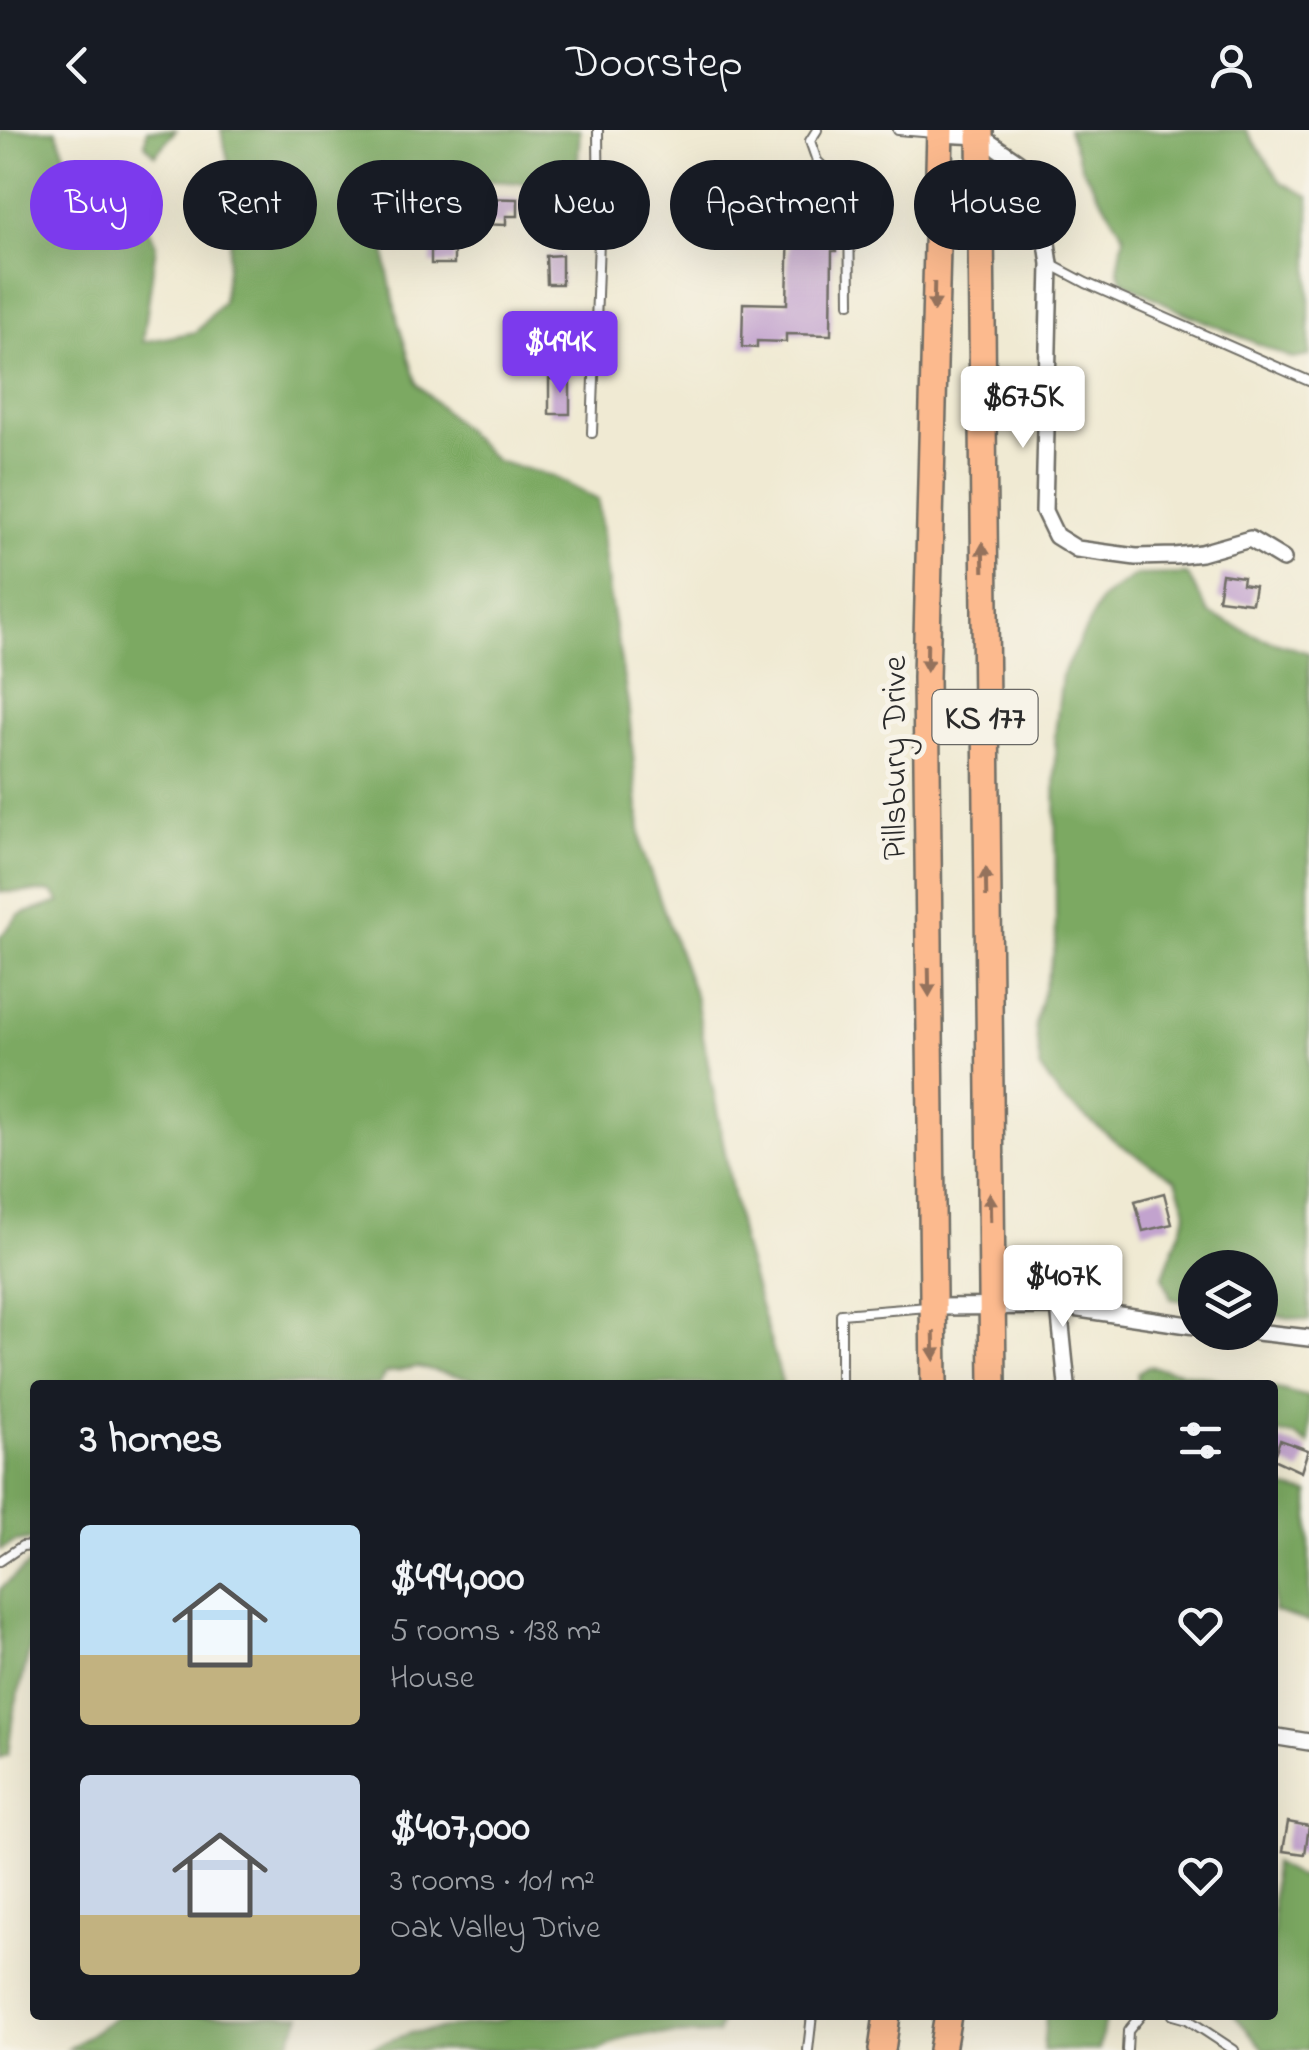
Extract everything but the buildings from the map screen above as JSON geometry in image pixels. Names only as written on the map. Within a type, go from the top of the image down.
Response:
[{"type":"highway","name":"Pillsbury Drive","points":[[934,1380],[926,678],[940,132]]},
{"type":"highway","name":"KS 177","points":[[980,133],[993,1380]]},
{"type":"highway","points":[[882,2050],[886,2020]]},
{"type":"highway","points":[[942,2050],[947,2020]]},
{"type":"street","points":[[940,132],[980,133],[1018,162],[1041,202],[1050,264],[1044,512],[1056,536],[1077,549],[1136,557],[1201,554],[1250,540],[1282,559]]},
{"type":"street","points":[[933,1307],[1059,1306],[1178,1324]]},
{"type":"street","points":[[1059,1306],[1066,1380]]},
{"type":"street","points":[[1278,1334],[1309,1338]]},
{"type":"street","points":[[1278,1737],[1309,1742]]},
{"type":"lane","points":[[592,433],[599,240],[598,130]]},
{"type":"lane","points":[[817,130],[810,142],[818,161],[840,183],[849,199],[850,303]]},
{"type":"lane","points":[[898,130],[940,132]]},
{"type":"lane","points":[[1050,264],[1309,381]]},
{"type":"lane","points":[[841,1380],[841,1314],[933,1307]]},
{"type":"lane","points":[[0,1561],[7,1553],[30,1546]]},
{"type":"lane","points":[[808,2050],[811,2020]]},
{"type":"lane","points":[[1127,2050],[1128,2031],[1138,2020]]},
{"type":"lane","points":[[1188,2020],[1234,2050]]},
{"type":"green space","points":[[0,130],[56,130],[68,160],[30,160],[30,250],[155,250],[143,342],[196,332],[223,302],[229,250],[317,250],[317,160],[228,160],[221,130],[580,130],[578,160],[518,160],[518,183],[498,182],[498,160],[337,160],[337,250],[386,250],[398,322],[417,384],[496,461],[552,476],[598,500],[628,703],[642,850],[696,999],[742,1243],[782,1380],[478,1380],[417,1367],[385,1373],[382,1380],[30,1380],[30,1540],[0,1550],[0,937],[19,915],[60,902],[52,892],[0,892]]},
{"type":"green space","points":[[147,130],[176,130],[155,155],[145,144]]},
{"type":"green space","points":[[1068,130],[1246,130],[1281,182],[1309,196],[1309,356],[1293,359],[1178,310],[1123,281],[1118,270],[1124,235],[1082,168]]},
{"type":"green space","points":[[1187,574],[1210,614],[1259,637],[1309,653],[1309,1321],[1278,1316],[1278,1250],[1178,1250],[1178,1300],[1171,1299],[1163,1276],[1187,1212],[1176,1180],[1119,1144],[1060,1097],[1040,1067],[1035,1024],[1056,943],[1055,734],[1062,675],[1102,598],[1136,575]]},
{"type":"green space","points":[[1148,1366],[1225,1380],[1137,1380],[1138,1372]]},
{"type":"green space","points":[[1278,1389],[1309,1397],[1309,1445],[1295,1436],[1278,1433]]},
{"type":"green space","points":[[1278,1483],[1309,1493],[1309,1622],[1278,1613]]},
{"type":"green space","points":[[30,1563],[30,1649],[13,1715],[8,1754],[0,1758],[0,1589]]},
{"type":"green space","points":[[1278,1866],[1299,1877],[1309,1876],[1309,2050],[1265,2050],[1238,2020],[1278,2020]]},
{"type":"green space","points":[[111,2020],[299,2020],[286,2050],[67,2050]]},
{"type":"green space","points":[[500,2020],[721,2020],[717,2034],[630,2035],[600,2050],[363,2050],[411,2033]]},
{"type":"green space","points":[[1046,2020],[1105,2020],[1099,2050],[1043,2050]]}]
